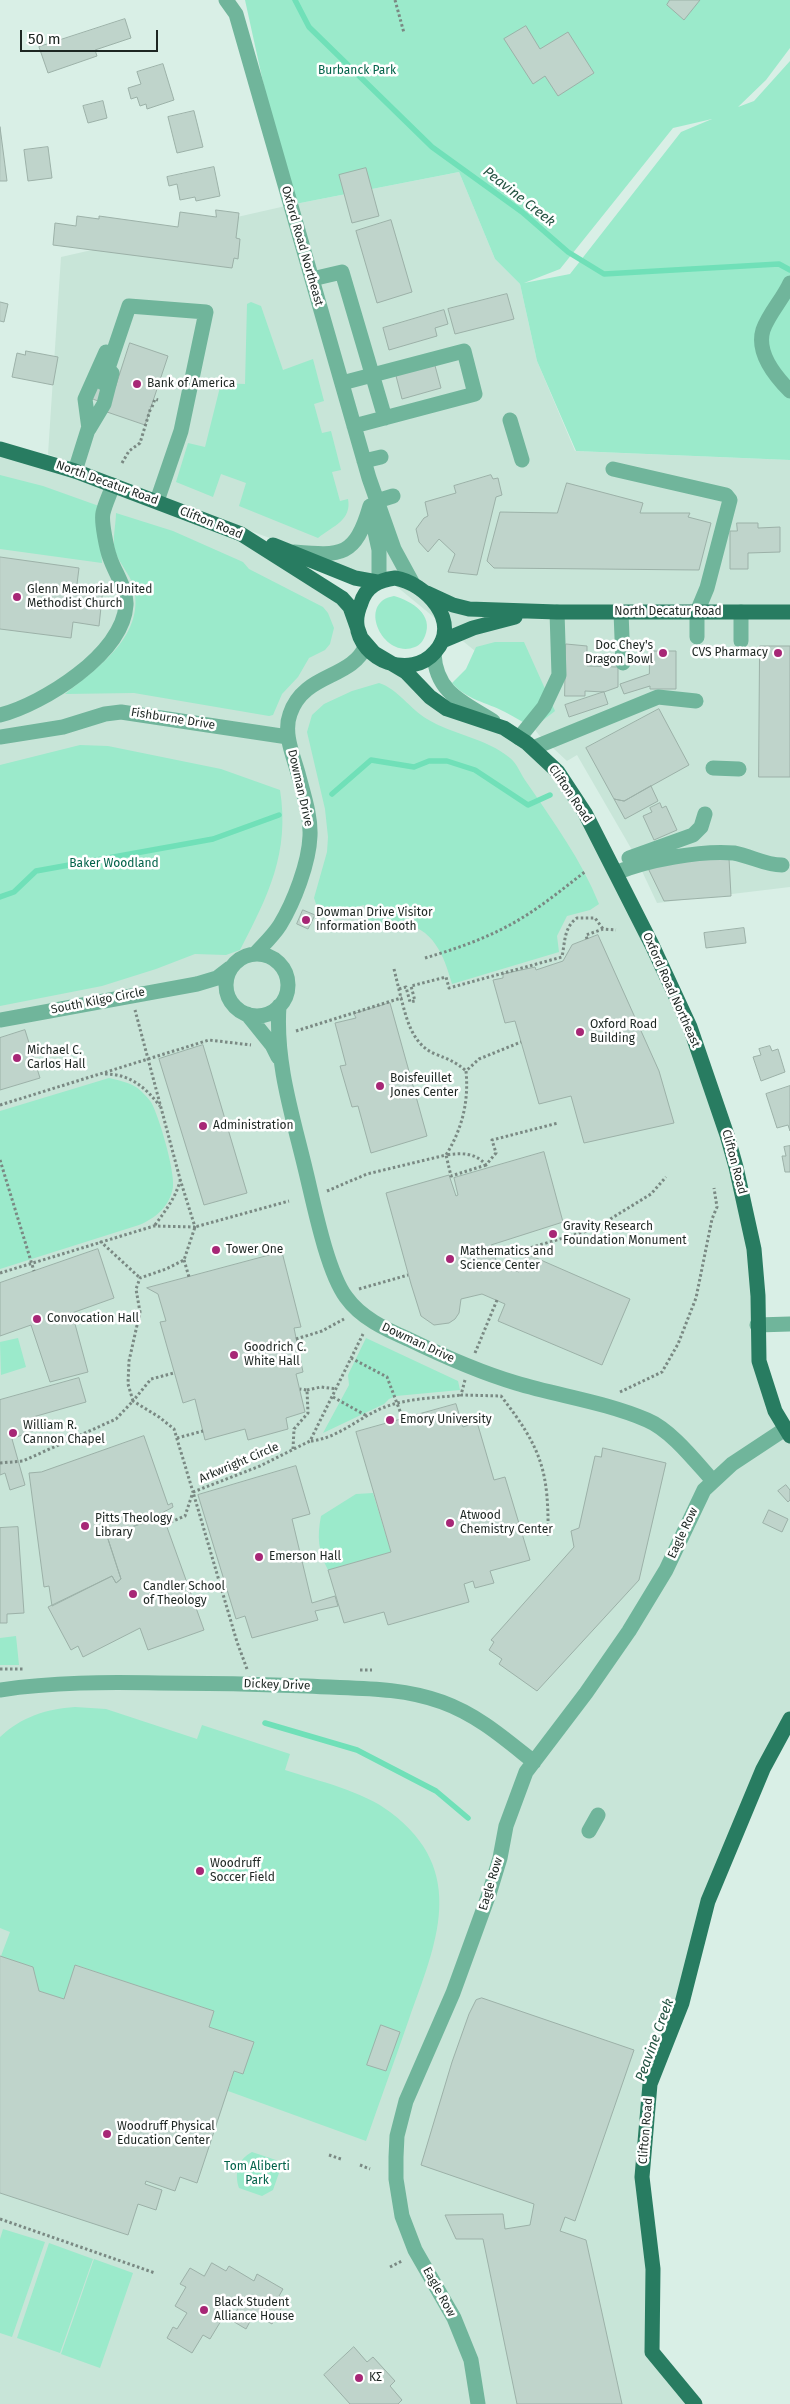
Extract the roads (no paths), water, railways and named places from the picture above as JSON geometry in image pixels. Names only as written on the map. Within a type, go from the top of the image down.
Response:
[{"type":"main road","points":[[0,449],[113,484]]},
{"type":"main road","name":"North Decatur Road","points":[[113,484],[157,501]]},
{"type":"main road","name":"Clifton Road","points":[[157,501],[241,534]]},
{"type":"main road","points":[[241,534],[355,578],[378,581],[395,578],[412,582],[427,593],[442,615],[444,631],[438,648],[418,664],[396,666],[381,659],[366,646],[350,607],[333,590],[241,534]]},
{"type":"main road","points":[[356,624],[362,598],[378,581]]},
{"type":"main road","name":"North Decatur Road","points":[[427,593],[453,606],[469,609],[551,612],[790,612]]},
{"type":"main road","name":"North Decatur Road","points":[[438,648],[450,636],[495,621],[551,612]]},
{"type":"main road","name":"Clifton Road","points":[[690,1027],[727,1135]]},
{"type":"main road","points":[[762,1376],[775,1411]]},
{"type":"main road","name":"Clifton Road","points":[[695,2404],[652,2352],[653,2269],[642,2176],[650,2084],[682,2003],[708,1902],[763,1768],[790,1719]]},
{"type":"street","name":"Oxford Road Northeast","points":[[226,0],[235,7],[369,478],[374,504],[378,550],[378,581]]},
{"type":"street","points":[[312,279],[342,272],[385,418]]},
{"type":"street","points":[[790,282],[784,298],[772,313],[763,331],[763,353],[774,372],[790,391]]},
{"type":"street","points":[[103,383],[129,306]]},
{"type":"street","points":[[88,429],[85,399],[93,376],[129,306]]},
{"type":"street","points":[[129,306],[206,312],[181,431],[157,501]]},
{"type":"street","points":[[88,429],[104,404],[110,385],[118,339]]},
{"type":"street","points":[[342,383],[464,351],[475,394],[354,426]]},
{"type":"street","points":[[75,471],[97,401]]},
{"type":"street","points":[[510,420],[522,460]]},
{"type":"street","points":[[364,461],[381,457]]},
{"type":"street","points":[[613,469],[726,494],[730,500],[707,588],[697,612],[697,637]]},
{"type":"street","points":[[0,715],[18,710],[34,702],[79,673],[110,644],[124,618],[126,603],[121,582],[109,557],[102,515],[113,484]]},
{"type":"street","points":[[288,551],[337,553],[350,548],[360,534],[374,504],[393,496]]},
{"type":"street","name":"Oxford Road Northeast","points":[[374,504],[394,549],[412,582]]},
{"type":"street","points":[[520,738],[544,706],[559,676],[551,612]]},
{"type":"street","points":[[621,612],[623,663]]},
{"type":"street","points":[[741,612],[741,641]]},
{"type":"street","name":"Dowman Drive","points":[[255,954],[280,925],[307,860],[310,835],[308,812],[288,737],[289,716],[305,689],[352,664],[366,646]]},
{"type":"street","name":"Oxford Road Northeast","points":[[438,648],[437,675],[442,687],[455,698],[533,748],[558,772],[572,792],[613,868],[690,1027]]},
{"type":"street","name":"Oxford Road Northeast","points":[[396,666],[411,675],[430,697],[447,709],[504,728]]},
{"type":"street","points":[[533,748],[658,697],[696,701]]},
{"type":"street","name":"Fishburne Drive","points":[[0,737],[63,727],[121,712],[288,737]]},
{"type":"street","points":[[713,768],[738,769]]},
{"type":"street","points":[[613,868],[693,835],[701,826],[705,814]]},
{"type":"street","points":[[613,868],[721,852],[747,856],[772,865],[782,866]]},
{"type":"street","name":"Dowman Drive","points":[[230,968],[243,957],[262,954],[274,960],[285,973],[287,990],[280,1006],[280,1062]]},
{"type":"street","points":[[227,993],[226,980],[230,968]]},
{"type":"street","name":"South Kilgo Circle","points":[[0,1020],[197,984],[217,978],[230,968]]},
{"type":"street","name":"South Kilgo Circle","points":[[197,984],[218,987],[227,993]]},
{"type":"street","name":"Dowman Drive","points":[[227,993],[236,1008],[247,1014],[272,1045],[280,1062],[311,1195],[334,1274],[346,1297],[354,1307],[382,1327],[469,1366],[515,1383],[648,1420],[677,1443],[713,1481]]},
{"type":"street","points":[[247,1014],[265,1014],[280,1006]]},
{"type":"street","points":[[727,1135],[754,1249],[758,1296],[758,1356],[762,1376]]},
{"type":"street","points":[[757,1326],[790,1324]]},
{"type":"street","points":[[775,1411],[788,1434]]},
{"type":"street","name":"Eagle Row","points":[[478,2404],[471,2360],[454,2318],[415,2250],[402,2216],[396,2180],[397,2136],[406,2100],[454,1993],[489,1894],[500,1858],[506,1826],[518,1790],[534,1762],[586,1693],[629,1631],[666,1570],[704,1490],[732,1464],[788,1434]]},
{"type":"street","name":"Dickey Drive","points":[[0,1690],[78,1683],[252,1683],[373,1688],[423,1696],[443,1702],[486,1723],[534,1762]]},
{"type":"street","points":[[590,1831],[598,1815]]},
{"type":"waterway","name":"Peavine Creek","points":[[295,0],[309,27],[432,147],[522,212],[568,252],[604,274],[779,264],[790,270]]},
{"type":"waterway","points":[[332,794],[371,760],[414,767],[429,761],[447,761],[475,770],[528,805],[550,795]]},
{"type":"waterway","points":[[0,897],[14,892],[36,871],[213,839],[279,815]]},
{"type":"waterway","points":[[265,1723],[357,1750],[436,1791],[468,1818]]},
{"type":"place","name":"Bank of America","points":[[137,384]]},
{"type":"place","name":"Glenn Memorial United Methodist Church","points":[[17,597]]},
{"type":"place","name":"Doc Chey's Dragon Bowl","points":[[663,653]]},
{"type":"place","name":"CVS Pharmacy","points":[[778,653]]},
{"type":"place","name":"Dowman Drive Visitor Information Booth","points":[[306,920]]},
{"type":"place","name":"Oxford Road Building","points":[[580,1032]]},
{"type":"place","name":"Michael C. Carlos Hall","points":[[17,1058]]},
{"type":"place","name":"Boisfeuillet Jones Center","points":[[380,1086]]},
{"type":"place","name":"Administration","points":[[203,1126]]},
{"type":"place","name":"Gravity Research Foundation Monument","points":[[553,1234]]},
{"type":"place","name":"Tower One","points":[[216,1250]]},
{"type":"place","name":"Mathematics and Science Center","points":[[450,1259]]},
{"type":"place","name":"Convocation Hall","points":[[37,1319]]},
{"type":"place","name":"Goodrich C. White Hall","points":[[234,1355]]},
{"type":"place","name":"Emory University","points":[[390,1420]]},
{"type":"place","name":"William R. Cannon Chapel","points":[[13,1433]]},
{"type":"place","name":"Atwood Chemistry Center","points":[[450,1523]]},
{"type":"place","name":"Pitts Theology Library","points":[[85,1526]]},
{"type":"place","name":"Emerson Hall","points":[[259,1557]]},
{"type":"place","name":"Candler School of Theology","points":[[133,1594]]},
{"type":"place","name":"Woodruff Soccer Field","points":[[200,1871]]},
{"type":"place","name":"Woodruff Physical Education Center","points":[[107,2134]]},
{"type":"place","name":"Black Student Alliance House","points":[[204,2310]]},
{"type":"place","name":"ΚΣ","points":[[359,2378]]},
{"type":"park label","name":"Burbanck Park","points":[[357,71]]},
{"type":"park label","name":"Baker Woodland","points":[[114,864]]},
{"type":"park label","name":"Tom Aliberti Park","points":[[257,2174]]}]
